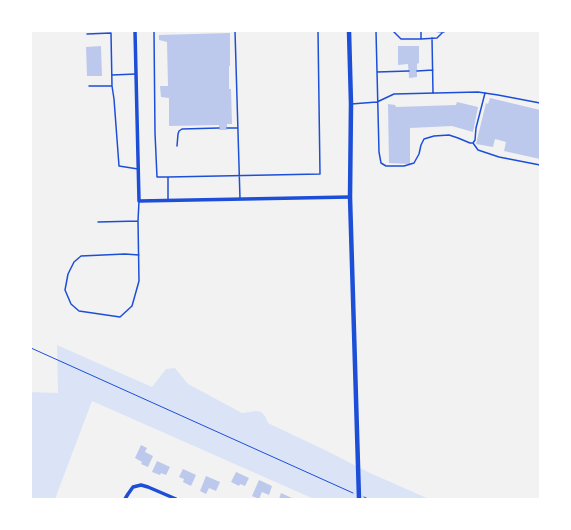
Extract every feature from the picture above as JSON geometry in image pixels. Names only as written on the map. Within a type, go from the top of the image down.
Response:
[{"type":"street","points":[[135,31],[139,202],[350,197]]},
{"type":"street","points":[[349,31],[351,104],[350,197],[362,498]]},
{"type":"street","points":[[125,499],[133,487],[141,485],[176,499]]},
{"type":"lane","points":[[154,31],[156,177],[320,174],[318,31]]},
{"type":"lane","points":[[235,31],[240,200]]},
{"type":"lane","points":[[376,31],[379,152],[381,163],[386,166],[404,166],[414,163],[419,154],[424,138],[449,135],[473,143],[478,150],[499,157],[540,165]]},
{"type":"lane","points":[[393,31],[401,39],[437,38],[444,31]]},
{"type":"lane","points":[[421,31],[421,39]]},
{"type":"lane","points":[[433,31],[444,31]]},
{"type":"lane","points":[[87,34],[111,33],[112,86],[119,166],[138,169]]},
{"type":"lane","points":[[432,38],[433,94]]},
{"type":"lane","points":[[417,71],[432,70]]},
{"type":"lane","points":[[377,72],[408,71]]},
{"type":"lane","points":[[112,75],[136,74]]},
{"type":"lane","points":[[88,86],[112,86]]},
{"type":"lane","points":[[351,104],[378,102],[394,94],[478,92],[540,103]]},
{"type":"lane","points":[[473,143],[485,93]]},
{"type":"lane","points":[[177,146],[178,134],[182,129],[219,128]]},
{"type":"lane","points":[[227,128],[238,128]]},
{"type":"lane","points":[[168,177],[168,201]]},
{"type":"lane","points":[[138,255],[125,254],[81,256],[74,262],[68,274],[66,290],[70,304],[78,312],[120,317],[132,306],[139,281],[139,202]]},
{"type":"lane","points":[[98,222],[138,220]]},
{"type":"path","points":[[31,348],[350,491]]},
{"type":"path","points":[[362,498],[368,499]]},
{"type":"shaded area","points":[[57,345],[152,387],[166,369],[175,368],[188,384],[242,413],[256,411],[261,412],[265,416],[268,423],[370,473],[429,499],[314,499],[92,401],[55,499],[31,499],[31,392],[58,393]]},
{"type":"building","points":[[230,33],[229,89],[231,89],[232,124],[227,124],[227,130],[219,130],[219,125],[169,126],[169,98],[161,97],[160,86],[168,86],[167,42],[159,40],[159,35]]},
{"type":"building","points":[[101,46],[102,76],[87,76],[86,47]]},
{"type":"building","points":[[398,46],[419,46],[417,77],[409,78],[408,64],[398,65]]},
{"type":"building","points":[[490,98],[540,110],[540,159],[504,151],[506,142],[495,139],[493,147],[476,144],[486,103],[488,104]]},
{"type":"building","points":[[457,102],[478,107],[473,132],[452,126],[410,128],[410,164],[389,163],[388,104],[395,105],[396,107],[456,105]]},
{"type":"building","points":[[141,445],[147,448],[145,452],[153,456],[148,467],[141,464],[142,462],[135,458]]},
{"type":"building","points":[[157,461],[170,467],[166,475],[161,473],[160,475],[152,472]]},
{"type":"building","points":[[183,469],[196,475],[191,486],[183,482],[184,479],[179,477]]},
{"type":"building","points":[[236,472],[249,478],[245,486],[240,484],[239,486],[231,482]]},
{"type":"building","points":[[206,476],[220,482],[216,491],[209,488],[206,494],[200,491]]},
{"type":"building","points":[[259,480],[272,486],[269,495],[262,492],[259,499],[252,496]]},
{"type":"building","points":[[281,493],[294,499],[279,499]]}]
